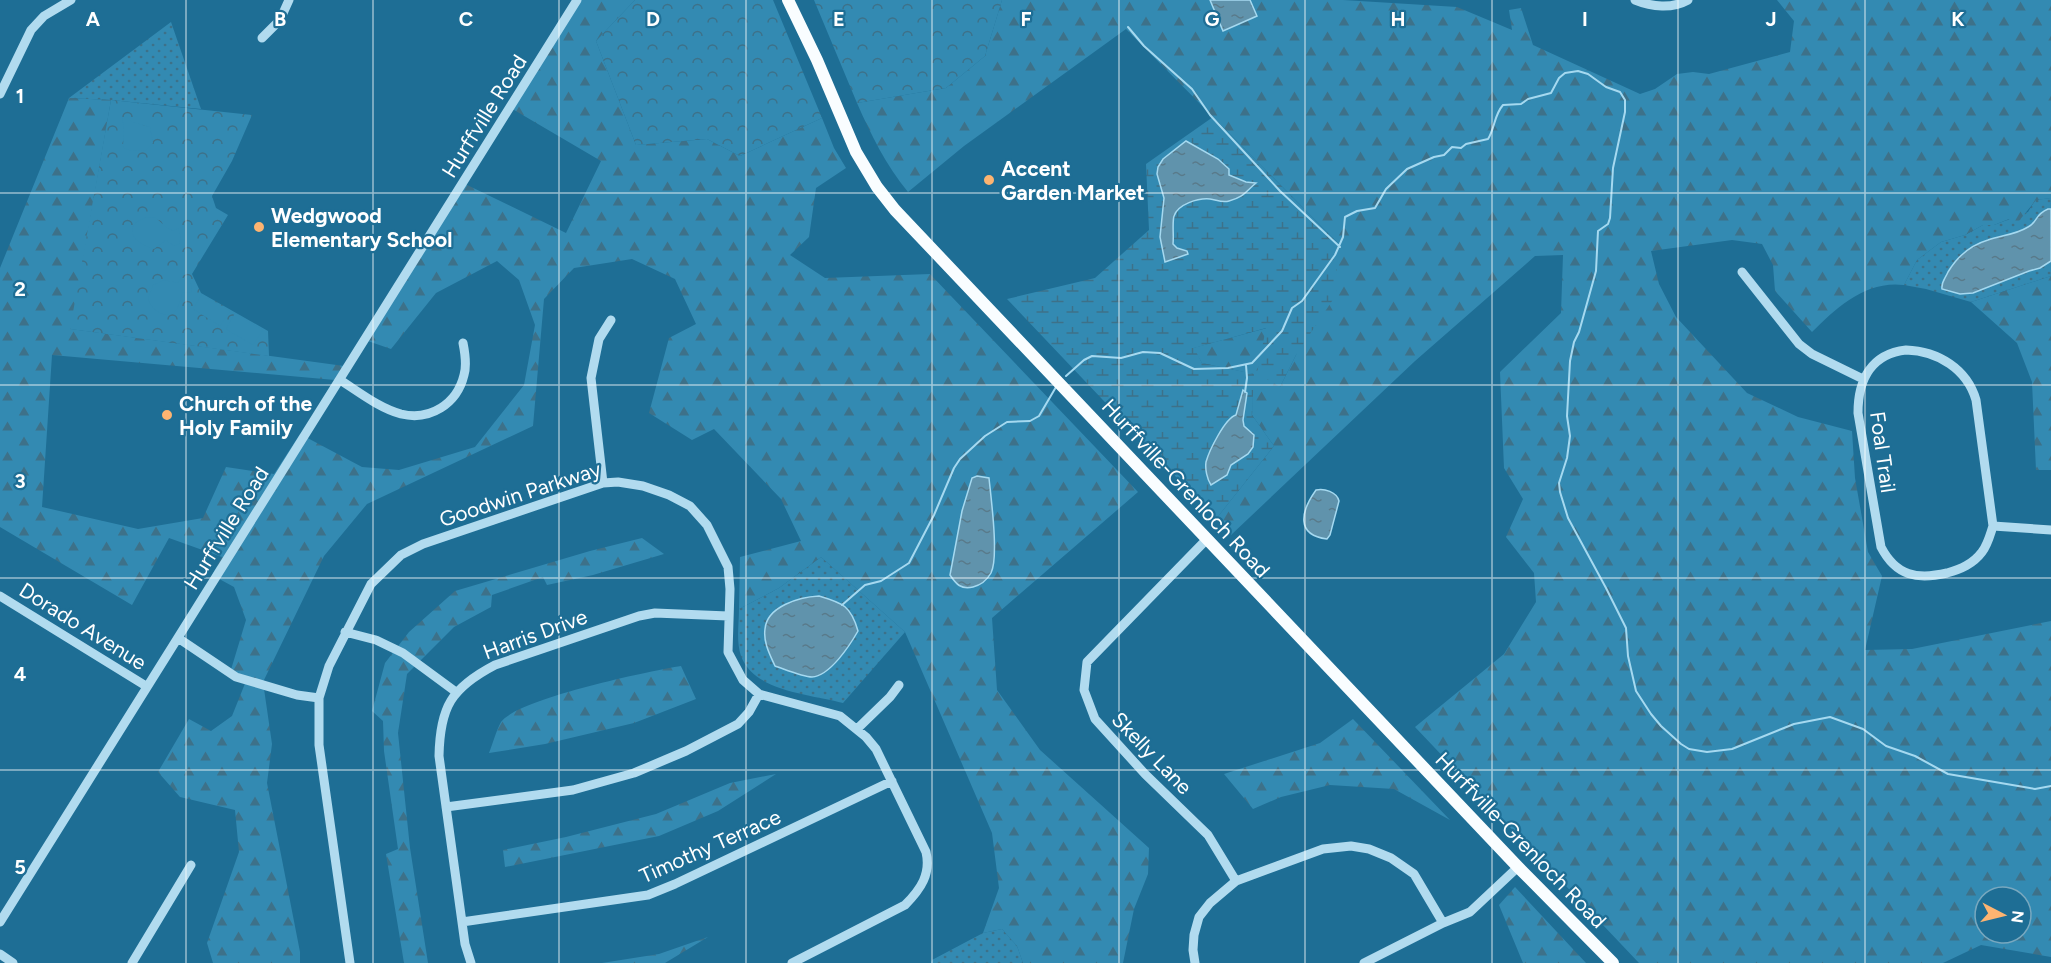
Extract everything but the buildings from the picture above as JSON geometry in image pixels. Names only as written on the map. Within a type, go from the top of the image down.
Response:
[{"type":"main road","name":"Hurffville-Grenloch Road","points":[[788,0],[817,60],[856,152],[877,187],[895,210],[1518,867],[1613,963]]},
{"type":"street","points":[[0,94],[31,30],[44,16],[71,0]]},
{"type":"street","points":[[262,38],[280,20],[289,0]]},
{"type":"street","name":"Hurffville Road","points":[[0,922],[577,0]]},
{"type":"street","points":[[1635,0],[1659,6],[1670,6],[1688,0]]},
{"type":"street","points":[[1742,272],[1799,344],[1812,354],[1863,379],[1878,361],[1897,351],[1906,350],[1932,354],[1957,369],[1970,384],[1976,400],[1993,526],[2051,530]]},
{"type":"street","points":[[603,483],[591,378],[599,339],[610,320]]},
{"type":"street","points":[[340,380],[385,408],[400,414],[415,416],[429,413],[444,408],[458,392],[465,374],[463,343]]},
{"type":"street","name":"Foal Trail","points":[[1863,379],[1858,413],[1877,533],[1888,559],[1904,572],[1921,576],[1932,576],[1963,568],[1983,552],[1993,526]]},
{"type":"street","name":"Goodwin Parkway","points":[[350,963],[319,745],[319,698],[329,666],[371,584],[401,555],[423,544],[603,483],[618,482],[644,486],[669,495],[690,506],[707,525],[728,567],[730,589],[728,652],[743,680],[759,694]]},
{"type":"street","name":"Skelly Lane","points":[[1207,539],[1087,662],[1084,690],[1095,719],[1145,774],[1208,835],[1236,881]]},
{"type":"street","name":"Dorado Avenue","points":[[0,596],[146,687]]},
{"type":"street","name":"Harris Drive","points":[[471,963],[465,944],[439,756],[444,714],[456,692],[473,676],[495,665],[639,616],[655,613],[728,616]]},
{"type":"street","points":[[345,632],[376,640],[403,653],[456,692]]},
{"type":"street","points":[[178,638],[236,677],[297,695],[319,698]]},
{"type":"street","points":[[857,729],[890,698],[899,685]]},
{"type":"street","points":[[446,807],[573,790],[634,773],[687,751],[738,724],[749,712],[759,694],[840,716],[857,729],[876,749],[926,852],[928,863],[924,881],[918,892],[905,905],[792,963]]},
{"type":"street","name":"Timothy Terrace","points":[[462,922],[648,895],[892,781]]},
{"type":"street","points":[[1195,963],[1194,934],[1199,917],[1210,903],[1236,881],[1323,849],[1351,846],[1369,849],[1391,858],[1414,874],[1443,923]]},
{"type":"street","points":[[132,963],[191,865]]},
{"type":"street","points":[[1364,963],[1470,912],[1518,867]]},
{"type":"street","points":[[0,954],[13,963]]},
{"type":"green space","points":[[575,0],[635,0],[596,41],[636,145],[707,139],[740,156],[822,118],[834,148],[846,168],[816,188],[809,237],[790,255],[825,278],[930,274],[1138,492],[992,618],[997,690],[1040,750],[1149,848],[1148,874],[1134,909],[1123,963],[1023,963],[1017,946],[1002,929],[983,933],[999,888],[992,833],[905,632],[821,557],[779,588],[739,609],[740,557],[801,541],[781,499],[714,429],[692,440],[649,413],[669,338],[696,324],[675,279],[632,259],[574,268],[544,299],[533,426],[367,504],[324,556],[263,682],[272,744],[267,783],[300,952],[300,963],[213,963],[207,943],[239,852],[235,810],[180,797],[158,772],[189,719],[211,731],[232,716],[246,681],[230,673],[246,620],[234,587],[212,575],[222,557],[169,538],[132,605],[0,527],[0,268],[69,98],[111,100],[71,329],[344,366],[335,380],[52,355],[42,507],[138,529],[203,518],[226,467],[274,474],[300,434],[362,467],[399,470],[475,447],[524,385],[535,325],[519,280],[497,261],[436,293],[391,349],[362,339],[463,183],[566,233],[601,161],[509,107]]},
{"type":"green space","points":[[635,0],[773,0],[822,118],[740,156],[707,139],[636,145],[596,41]]},
{"type":"green space","points":[[814,0],[1002,0],[985,56],[946,88],[857,103]]},
{"type":"green space","points":[[1002,0],[1343,0],[1457,7],[1512,30],[1509,10],[1521,8],[1533,45],[1640,94],[1655,89],[1677,74],[1693,72],[1709,74],[1790,52],[1794,21],[1777,0],[2051,0],[2051,198],[2036,200],[2018,222],[2009,219],[1994,225],[1983,225],[1965,235],[1941,242],[1917,260],[1904,285],[1877,287],[1865,291],[1842,305],[1812,332],[1775,291],[1773,265],[1762,244],[1732,240],[1651,251],[1659,284],[1676,317],[1747,393],[1798,417],[1852,431],[1855,478],[1868,552],[1882,576],[1865,650],[1912,649],[2051,621],[2051,957],[1981,945],[1943,963],[1639,963],[1415,727],[1504,654],[1536,602],[1534,573],[1506,537],[1523,499],[1504,468],[1500,372],[1561,313],[1563,255],[1535,256],[1415,361],[1231,535],[1216,519],[1274,446],[1252,415],[1253,374],[1202,363],[1193,348],[1267,328],[1280,387],[1296,355],[1338,243],[1126,29],[964,146],[908,192],[880,149],[857,103],[946,88],[985,56]]},
{"type":"green space","points":[[171,22],[201,109],[69,98]]},
{"type":"green space","points":[[111,100],[252,115],[232,161],[212,196],[216,208],[228,215],[192,274],[201,293],[268,331],[269,356],[70,329]]},
{"type":"green space","points":[[122,117],[150,127],[153,143],[146,150],[130,151],[123,147]]},
{"type":"green space","points":[[1213,117],[1338,243],[1336,295],[1296,355],[1280,387],[1257,373],[1266,328],[1194,348],[1202,363],[1254,374],[1252,415],[1274,446],[1216,519],[1007,299],[1095,278],[1149,230],[1146,164]]},
{"type":"green space","points":[[2051,198],[2051,276],[1971,302],[1904,285],[1917,260],[1941,242],[1965,235],[1983,225],[1994,225],[2028,212],[2035,200]]},
{"type":"green space","points":[[147,217],[156,218],[173,231],[178,228],[181,237],[179,244],[174,246],[166,240],[154,249],[136,239],[132,230],[134,225]]},
{"type":"green space","points":[[2051,276],[2051,470],[2036,470],[2032,382],[2017,343],[1971,302]]},
{"type":"green space","points":[[181,278],[190,281],[191,293],[183,292],[178,307],[171,314],[163,314],[155,310],[148,299],[153,285],[164,280],[178,283]]},
{"type":"green space","points":[[202,294],[230,311],[220,326],[193,309]]},
{"type":"green space","points":[[235,313],[263,330],[253,345],[226,329]]},
{"type":"green space","points":[[642,538],[664,554],[593,575],[547,585],[543,577],[492,595],[491,607],[454,627],[407,674],[398,733],[410,848],[428,963],[404,963],[386,854],[398,849],[384,751],[383,721],[372,711],[385,663],[409,632],[455,591]]},
{"type":"green space","points":[[821,557],[905,632],[843,703],[785,690],[758,677],[748,668],[741,656],[739,644],[739,609],[779,588]]},
{"type":"green space","points":[[681,666],[696,699],[634,723],[545,744],[489,753],[501,722],[512,713],[531,704],[585,687]]},
{"type":"green space","points":[[1353,719],[1450,820],[1394,789],[1330,785],[1281,797],[1253,809],[1224,774],[1320,743]]},
{"type":"green space","points":[[776,774],[718,811],[659,836],[505,867],[503,850],[656,814],[730,783]]},
{"type":"green space","points":[[1515,887],[1586,963],[1523,963],[1499,905]]},
{"type":"green space","points":[[1002,929],[1017,946],[1023,963],[931,963],[932,960],[983,933]]},
{"type":"green space","points":[[708,937],[665,963],[602,963],[659,954]]},
{"type":"water","points":[[1210,0],[1250,0],[1257,16],[1223,31]]},
{"type":"water","points":[[1186,141],[1218,159],[1229,169],[1229,175],[1246,182],[1256,183],[1238,198],[1224,202],[1210,199],[1200,200],[1180,208],[1173,219],[1173,244],[1187,251],[1188,254],[1165,262],[1160,237],[1164,198],[1157,174],[1158,167],[1163,159]]},
{"type":"water","points":[[2048,209],[2051,209],[2051,261],[2040,268],[1973,293],[1960,294],[1942,289],[1948,272],[1965,252],[1982,242],[2023,230]]},
{"type":"water","points":[[1243,390],[1247,393],[1244,426],[1254,435],[1253,447],[1248,454],[1231,465],[1227,475],[1211,485],[1206,471],[1206,462],[1222,428],[1236,415]]},
{"type":"water","points":[[977,476],[989,478],[994,527],[993,565],[991,573],[984,582],[965,588],[957,584],[950,575],[962,511],[972,478]]},
{"type":"water","points":[[1316,490],[1330,491],[1339,501],[1327,539],[1310,533],[1304,521],[1307,506]]},
{"type":"water","points":[[819,596],[845,607],[852,616],[858,631],[839,659],[819,675],[804,676],[775,666],[765,639],[767,621],[772,614],[786,604],[803,598]]},
{"type":"waterway","points":[[1128,27],[1144,46],[1192,89],[1210,115],[1280,191],[1340,247]]},
{"type":"waterway","points":[[1066,376],[1092,356],[1121,358],[1143,352],[1160,353],[1194,369],[1228,368],[1252,363],[1282,331],[1292,308],[1302,301],[1335,255],[1343,237],[1345,217],[1357,211],[1375,208],[1386,189],[1407,169],[1444,155],[1452,147],[1461,148],[1466,144],[1488,139],[1503,105],[1521,104],[1528,99],[1551,93],[1559,78],[1565,73],[1578,71],[1588,74],[1606,87],[1620,92],[1625,100],[1625,112],[1613,168],[1610,218],[1608,224],[1598,231],[1596,271],[1570,361],[1567,416],[1570,436],[1567,458],[1559,483],[1568,518],[1626,628],[1628,656],[1636,691],[1661,726],[1689,749],[1707,752],[1732,749],[1794,724],[1830,717],[1863,729],[1886,746],[1915,756],[1948,774],[2035,789],[2051,786]]},
{"type":"waterway","points":[[1245,392],[1246,365]]},
{"type":"waterway","points":[[842,605],[865,585],[881,581],[909,563],[960,459],[985,436],[1007,422],[1030,421],[1039,416],[1056,387]]},
{"type":"place","name":"Accent Garden Market","points":[[989,180]]},
{"type":"place","name":"Wedgwood Elementary School","points":[[259,227]]},
{"type":"place","name":"Church of the Holy Family","points":[[167,415]]}]
